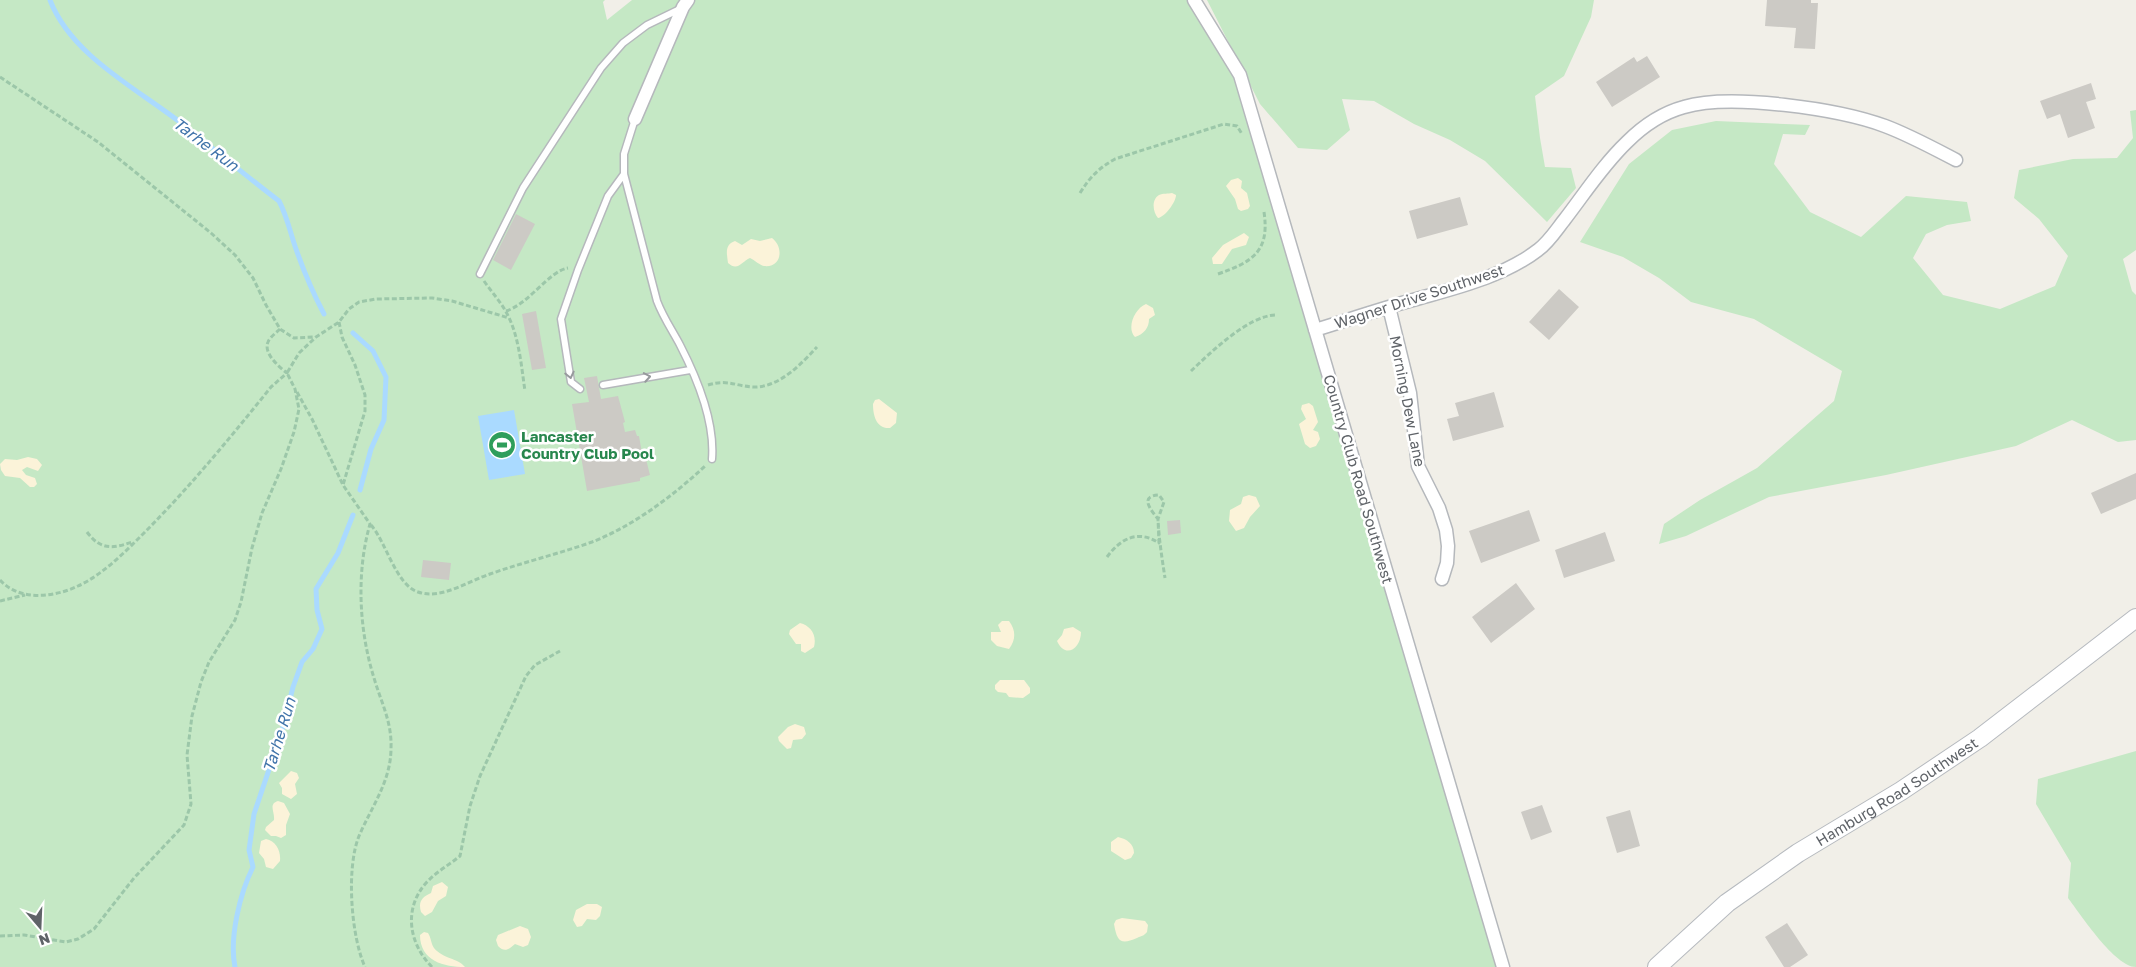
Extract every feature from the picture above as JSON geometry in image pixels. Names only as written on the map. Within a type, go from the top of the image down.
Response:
[{"type":"street","name":"Country Club Road Southwest","points":[[1194,0],[1240,75],[1503,967]]},
{"type":"street","points":[[635,119],[686,3]]},
{"type":"street","name":"Wagner Drive Southwest","points":[[1315,330],[1455,288],[1520,262],[1540,249],[1612,158],[1628,141],[1646,126],[1666,114],[1686,106],[1731,103],[1776,104],[1844,114],[1884,126],[1956,160]]},
{"type":"street","name":"Morning Dew Lane","points":[[1389,307],[1410,393],[1418,466],[1439,508],[1446,530],[1448,546],[1447,563],[1442,579]]},
{"type":"street","name":"Hamburg Road Southwest","points":[[1657,967],[1727,903],[1798,852],[1901,792],[1980,738],[2136,618]]},
{"type":"lane","points":[[480,274],[523,188],[602,68],[629,39],[648,25],[686,3]]},
{"type":"lane","points":[[635,119],[624,154],[624,174],[657,301],[663,318],[677,340],[706,412],[713,444],[712,459]]},
{"type":"lane","points":[[580,389],[571,382],[561,319],[578,270],[608,196],[624,174]]},
{"type":"lane","points":[[603,385],[690,370]]},
{"type":"path","points":[[0,77],[98,142],[144,180],[179,205],[235,255],[253,278],[280,329],[294,338],[304,339],[316,336]]},
{"type":"path","points":[[1080,193],[1090,178],[1102,166],[1115,159],[1224,124],[1237,126],[1244,138]]},
{"type":"path","points":[[1218,274],[1242,266],[1252,259],[1260,249],[1267,228],[1264,207]]},
{"type":"path","points":[[506,311],[530,297],[563,269],[571,268],[578,270]]},
{"type":"path","points":[[480,274],[506,311],[518,349],[525,391]]},
{"type":"path","points":[[0,601],[25,595],[60,592],[78,586],[103,569],[135,541],[186,490],[270,387],[287,372],[299,353],[316,336],[338,322],[349,309],[359,302],[376,298],[404,297],[452,301],[508,318]]},
{"type":"path","points":[[1191,372],[1209,354],[1259,319],[1276,315]]},
{"type":"path","points":[[338,322],[342,337],[362,383],[365,411],[343,485]]},
{"type":"path","points":[[280,329],[268,342],[268,350],[277,366],[287,372],[312,419],[343,485],[379,534],[397,572],[406,584],[417,592],[432,594],[446,592],[506,568],[593,541],[622,527],[688,482],[712,459]]},
{"type":"path","points":[[698,389],[722,382],[754,387],[776,382],[801,363],[817,347]]},
{"type":"path","points":[[0,936],[24,935],[66,942],[78,939],[94,929],[134,878],[184,825],[191,804],[187,755],[192,716],[201,682],[209,662],[235,620],[242,602],[252,548],[262,513],[281,469],[294,432],[299,409],[295,389]]},
{"type":"path","points":[[1158,520],[1148,504],[1149,499],[1153,495],[1159,495],[1164,502],[1158,520],[1159,543],[1165,578]]},
{"type":"path","points":[[365,967],[356,929],[351,874],[359,838],[386,778],[391,748],[389,720],[374,678],[367,647],[362,610],[363,558],[370,524]]},
{"type":"path","points":[[87,532],[92,539],[106,546],[117,548],[135,541]]},
{"type":"path","points":[[1107,557],[1118,544],[1131,537],[1148,537],[1159,543]]},
{"type":"path","points":[[0,580],[12,591],[25,595]]},
{"type":"path","points":[[432,967],[421,955],[412,933],[412,909],[418,894],[427,882],[460,856],[470,806],[480,776],[526,676],[535,665],[560,651]]},
{"type":"green space","points":[[0,0],[605,0],[603,2],[607,20],[632,0],[1194,0],[1240,75],[1503,967],[0,967]]},
{"type":"green space","points":[[1207,0],[1594,0],[1591,17],[1564,76],[1535,96],[1545,167],[1571,168],[1576,188],[1547,222],[1485,161],[1450,140],[1414,124],[1374,101],[1342,99],[1350,130],[1327,150],[1298,148],[1260,104]]},
{"type":"green space","points":[[2136,110],[2136,250],[2123,259],[2132,291],[2136,295],[2136,440],[2118,442],[2072,420],[2016,446],[1886,475],[1769,497],[1686,536],[1659,544],[1664,524],[1700,500],[1757,468],[1834,401],[1842,371],[1754,319],[1691,302],[1659,278],[1623,257],[1580,242],[1629,164],[1672,130],[1716,121],[1810,125],[1805,135],[1783,134],[1774,164],[1810,212],[1861,237],[1906,196],[1967,202],[1971,221],[1947,225],[1926,234],[1913,258],[1943,295],[2000,309],[2055,286],[2068,256],[2039,219],[2014,198],[2019,170],[2073,159],[2117,158],[2133,138],[2130,111]]},
{"type":"green space","points":[[2136,751],[2136,967],[2118,959],[2109,950],[2068,898],[2071,863],[2036,804],[2038,779]]},
{"type":"sand","points":[[1238,178],[1242,181],[1241,188],[1247,193],[1250,206],[1248,209],[1241,211],[1238,209],[1235,199],[1226,186],[1231,180]]},
{"type":"sand","points":[[1172,193],[1176,195],[1176,198],[1167,212],[1158,218],[1154,209],[1156,197],[1161,194]]},
{"type":"sand","points":[[1244,233],[1249,237],[1246,245],[1232,249],[1222,264],[1213,264],[1212,258],[1223,245]]},
{"type":"sand","points":[[772,238],[776,242],[779,251],[778,260],[775,264],[764,266],[750,258],[737,266],[728,263],[727,250],[729,245],[735,241],[742,245],[751,239],[760,241]]},
{"type":"sand","points":[[1146,304],[1153,308],[1155,315],[1149,319],[1145,330],[1135,337],[1131,329],[1133,319],[1138,310]]},
{"type":"sand","points":[[879,399],[897,413],[896,423],[890,428],[881,426],[876,420],[873,404],[875,400]]},
{"type":"sand","points":[[1309,403],[1313,406],[1318,422],[1313,430],[1318,432],[1320,439],[1316,446],[1310,448],[1305,444],[1299,424],[1306,419],[1301,409],[1302,405]]},
{"type":"sand","points":[[28,457],[37,459],[42,465],[38,471],[27,467],[22,470],[26,475],[35,478],[37,484],[34,487],[30,487],[20,478],[5,476],[1,470],[0,464],[5,459],[17,460]]},
{"type":"sand","points":[[1249,495],[1256,497],[1260,506],[1250,517],[1244,528],[1236,531],[1229,521],[1230,510],[1241,504],[1243,497]]},
{"type":"sand","points":[[1002,621],[1009,621],[1014,631],[1014,639],[1009,649],[997,646],[991,640],[991,632],[1001,632],[998,625]]},
{"type":"sand","points":[[800,623],[810,629],[815,639],[814,647],[805,653],[801,651],[801,644],[796,644],[789,634],[790,630]]},
{"type":"sand","points":[[1073,627],[1081,632],[1080,638],[1076,647],[1072,650],[1064,650],[1057,641],[1064,629]]},
{"type":"sand","points":[[1000,680],[1024,680],[1030,688],[1030,693],[1023,698],[1009,697],[1006,693],[998,692],[995,689],[995,685]]},
{"type":"sand","points":[[795,724],[804,727],[806,734],[802,739],[793,740],[791,748],[787,749],[779,741],[778,737],[788,727]]},
{"type":"sand","points":[[291,771],[297,773],[299,778],[295,784],[297,794],[291,799],[282,794],[282,788],[279,783]]},
{"type":"sand","points":[[278,801],[284,803],[290,814],[286,825],[286,835],[281,838],[271,836],[265,830],[274,820],[273,804]]},
{"type":"sand","points":[[1118,837],[1131,845],[1134,853],[1131,858],[1125,860],[1111,851],[1111,842]]},
{"type":"sand","points":[[266,839],[275,844],[280,854],[280,861],[273,869],[266,867],[264,859],[259,853],[261,841]]},
{"type":"sand","points":[[442,882],[448,887],[446,896],[438,901],[432,912],[425,916],[420,908],[422,900],[431,893],[433,886]]},
{"type":"sand","points":[[587,904],[597,904],[602,907],[600,916],[596,920],[587,919],[582,926],[577,927],[573,920],[576,910]]},
{"type":"sand","points":[[1122,918],[1145,921],[1148,925],[1147,932],[1132,940],[1121,940],[1118,938],[1114,924],[1116,920]]},
{"type":"sand","points":[[520,926],[528,929],[531,937],[528,945],[523,947],[515,944],[505,950],[498,946],[496,940],[498,935]]},
{"type":"sand","points":[[424,932],[428,933],[433,946],[438,952],[465,967],[449,966],[429,957],[421,944],[420,935]]},
{"type":"water","name":"Lancaster Country Club Pool","points":[[514,410],[525,474],[489,480],[478,416]]},
{"type":"building","points":[[1767,0],[1811,0],[1811,3],[1818,3],[1815,49],[1794,48],[1796,28],[1765,26]]},
{"type":"building","points":[[1647,56],[1660,77],[1612,107],[1596,82],[1634,57],[1637,62]]},
{"type":"building","points":[[2091,83],[2096,99],[2086,102],[2095,128],[2068,138],[2060,114],[2047,119],[2040,101]]},
{"type":"building","points":[[1460,197],[1468,225],[1417,239],[1409,211]]},
{"type":"building","points":[[516,214],[535,224],[511,270],[493,260]]},
{"type":"building","points":[[1559,289],[1579,307],[1549,340],[1529,322]]},
{"type":"building","points":[[536,311],[546,368],[532,370],[522,314]]},
{"type":"building","points":[[597,376],[601,399],[618,396],[625,422],[623,423],[625,432],[635,430],[637,436],[639,436],[643,459],[646,459],[650,475],[640,478],[640,481],[587,491],[572,404],[589,402],[584,378]]},
{"type":"building","points":[[1494,392],[1504,427],[1453,441],[1447,419],[1459,416],[1455,403]]},
{"type":"building","points":[[2136,473],[2136,499],[2101,514],[2091,493]]},
{"type":"building","points":[[1529,510],[1540,541],[1481,563],[1469,531]]},
{"type":"building","points":[[1180,520],[1181,533],[1168,535],[1167,521]]},
{"type":"building","points":[[1605,532],[1615,561],[1564,578],[1555,550]]},
{"type":"building","points":[[423,560],[451,563],[449,580],[421,577]]},
{"type":"building","points":[[1516,583],[1535,609],[1491,643],[1472,617]]},
{"type":"building","points":[[1542,805],[1552,832],[1531,840],[1521,812]]},
{"type":"building","points":[[1630,810],[1640,846],[1617,853],[1606,817]]},
{"type":"building","points":[[1787,923],[1808,955],[1790,967],[1784,967],[1765,937]]},
{"type":"waterway","name":"Tarhe Run","points":[[50,0],[60,20],[73,38],[106,69],[181,123],[279,201],[305,274],[324,314]]},
{"type":"waterway","name":"Tarhe Run","points":[[353,333],[373,351],[386,377],[384,420],[371,449],[360,490]]},
{"type":"waterway","name":"Tarhe Run","points":[[235,967],[233,943],[237,916],[253,867],[249,850],[254,814],[282,731],[293,687],[302,662],[313,649],[322,629],[317,610],[316,589],[338,553],[353,515]]},
{"type":"place","name":"Lancaster Country Club Pool","points":[[502,445]]}]
